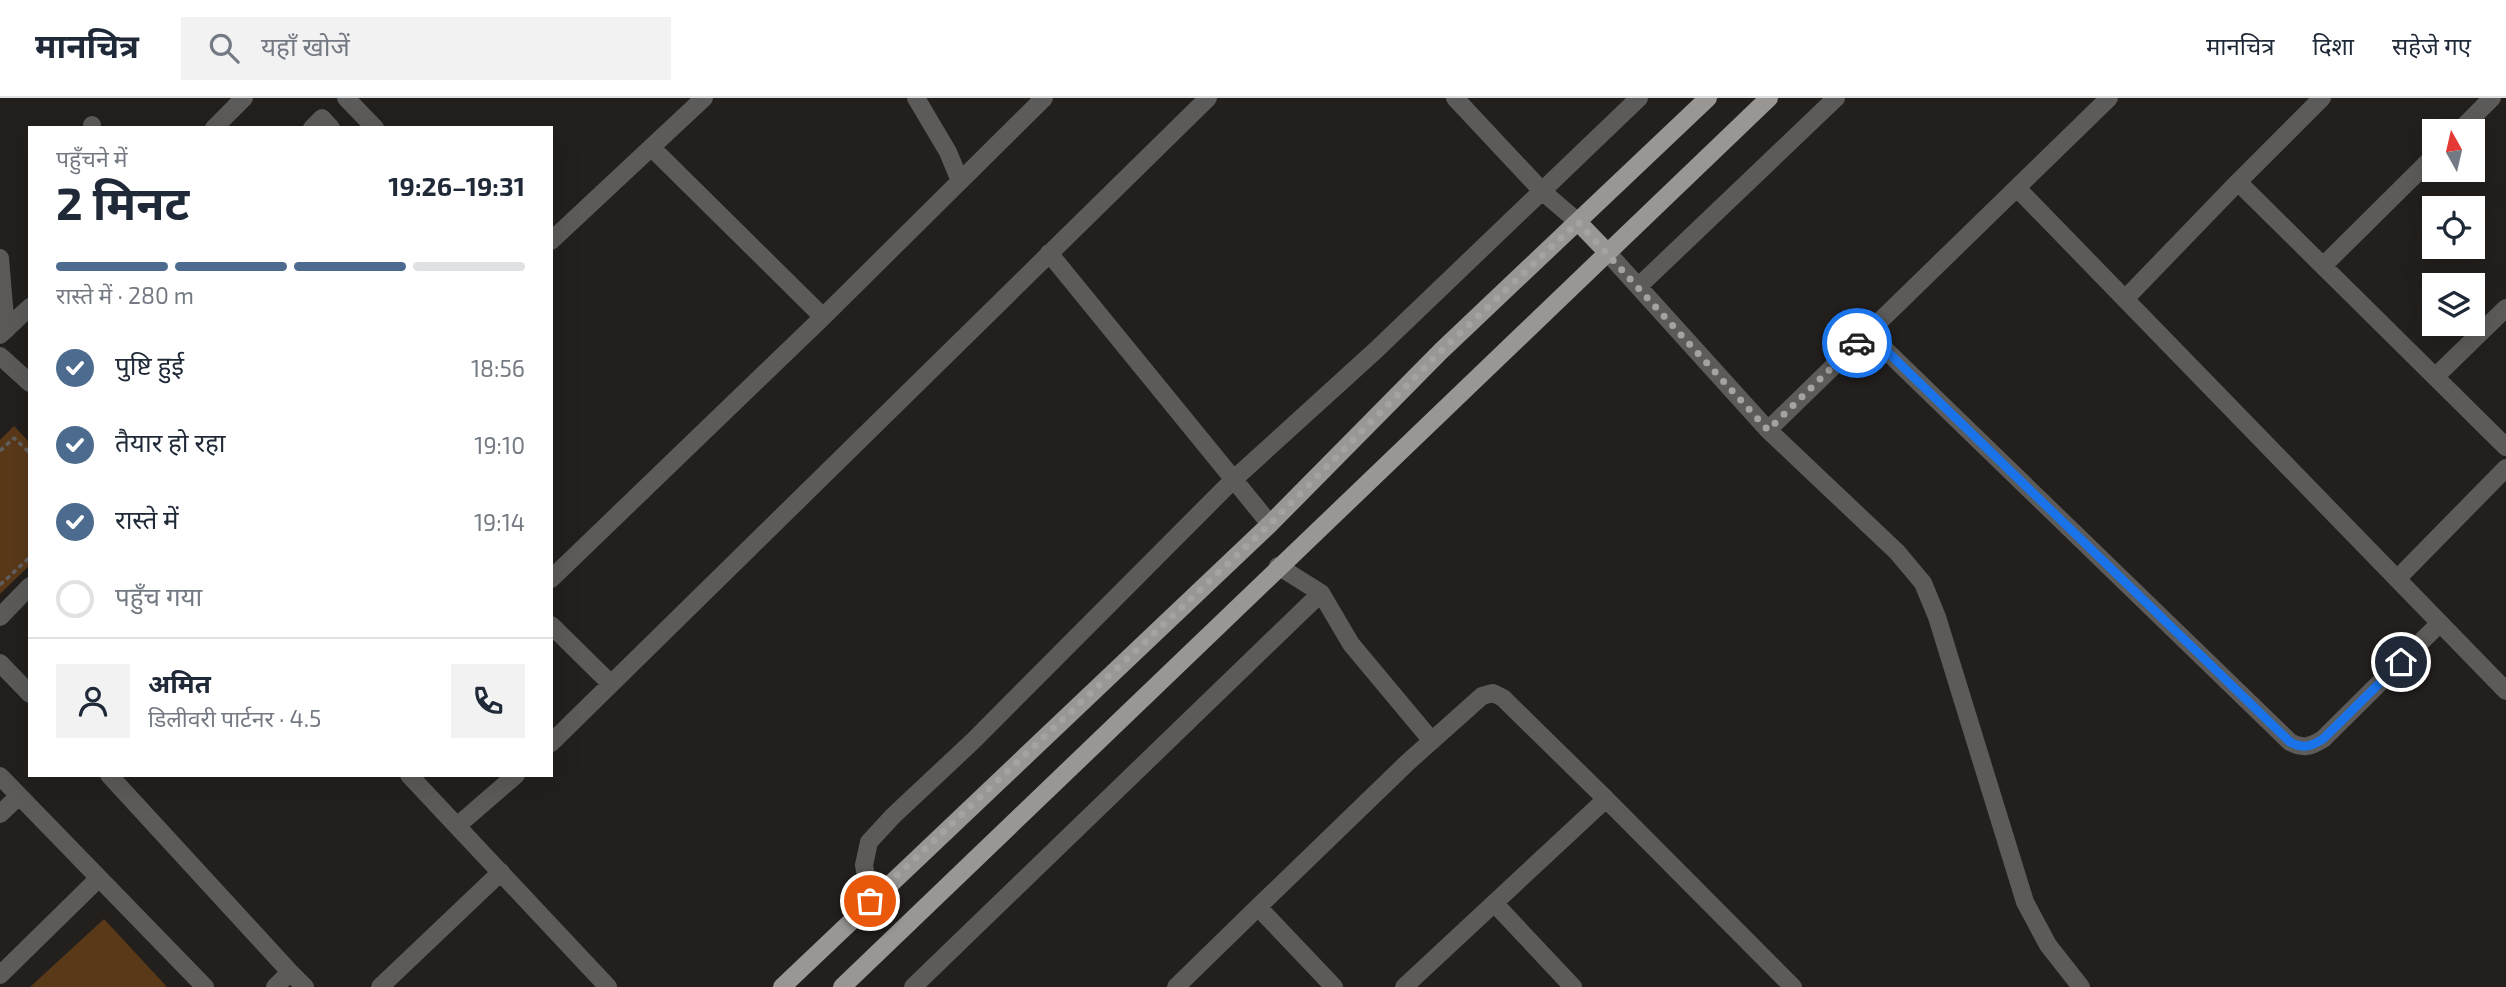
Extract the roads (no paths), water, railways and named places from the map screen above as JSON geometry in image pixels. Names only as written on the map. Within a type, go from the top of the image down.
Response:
[{"type":"main road","points":[[782,987],[1270,524],[1441,351],[1708,98]]},
{"type":"main road","points":[[842,987],[1769,98]]},
{"type":"main road","points":[[1578,222],[1607,252]]},
{"type":"street","points":[[216,126],[244,98]]},
{"type":"street","points":[[346,98],[373,126]]},
{"type":"street","points":[[553,239],[704,98]]},
{"type":"street","points":[[916,98],[948,152],[960,181]]},
{"type":"street","points":[[553,577],[823,317],[1044,98]]},
{"type":"street","points":[[553,741],[1208,98]]},
{"type":"street","points":[[1455,98],[1543,192],[1578,222]]},
{"type":"street","points":[[870,901],[864,865],[869,842],[877,833],[1233,480],[1543,192],[1639,98]]},
{"type":"street","points":[[1639,286],[1836,98]]},
{"type":"street","points":[[1768,430],[2109,98]]},
{"type":"street","points":[[2125,299],[2322,98]]},
{"type":"street","points":[[2471,119],[2492,98]]},
{"type":"street","points":[[314,126],[322,118],[329,126]]},
{"type":"street","points":[[652,148],[823,317]]},
{"type":"street","points":[[2323,266],[2422,168]]},
{"type":"street","points":[[2238,182],[2506,447]]},
{"type":"street","points":[[2017,188],[2504,686]]},
{"type":"street","points":[[1607,252],[1768,430],[1898,552],[1923,583],[1937,617],[2025,902],[2048,945],[2081,987]]},
{"type":"street","points":[[1049,253],[1270,524]]},
{"type":"street","points":[[0,258],[3,332]]},
{"type":"street","points":[[2435,377],[2506,308]]},
{"type":"street","points":[[3,332],[28,309]]},
{"type":"street","points":[[1868,333],[2290,742],[2300,747],[2311,747],[2323,739],[2440,623]]},
{"type":"street","points":[[0,356],[28,381]]},
{"type":"street","points":[[2397,579],[2506,468]]},
{"type":"street","points":[[1278,566],[1321,593],[1351,644],[1432,741]]},
{"type":"street","points":[[0,617],[28,588]]},
{"type":"street","points":[[913,987],[1321,593]]},
{"type":"street","points":[[553,627],[611,684]]},
{"type":"street","points":[[0,663],[28,692]]},
{"type":"street","points":[[1176,987],[1432,741],[1482,696],[1493,693],[1503,698],[1793,987]]},
{"type":"street","points":[[0,776],[205,987]]},
{"type":"street","points":[[111,777],[305,987]]},
{"type":"street","points":[[411,777],[608,987]]},
{"type":"street","points":[[457,826],[514,777]]},
{"type":"street","points":[[0,814],[19,796]]},
{"type":"street","points":[[1404,987],[1496,905],[1606,799]]},
{"type":"street","points":[[380,987],[501,872]]},
{"type":"street","points":[[0,975],[99,878]]},
{"type":"street","points":[[1496,905],[1573,987]]},
{"type":"street","points":[[1258,907],[1334,987]]},
{"type":"street","points":[[275,987],[290,972]]}]
